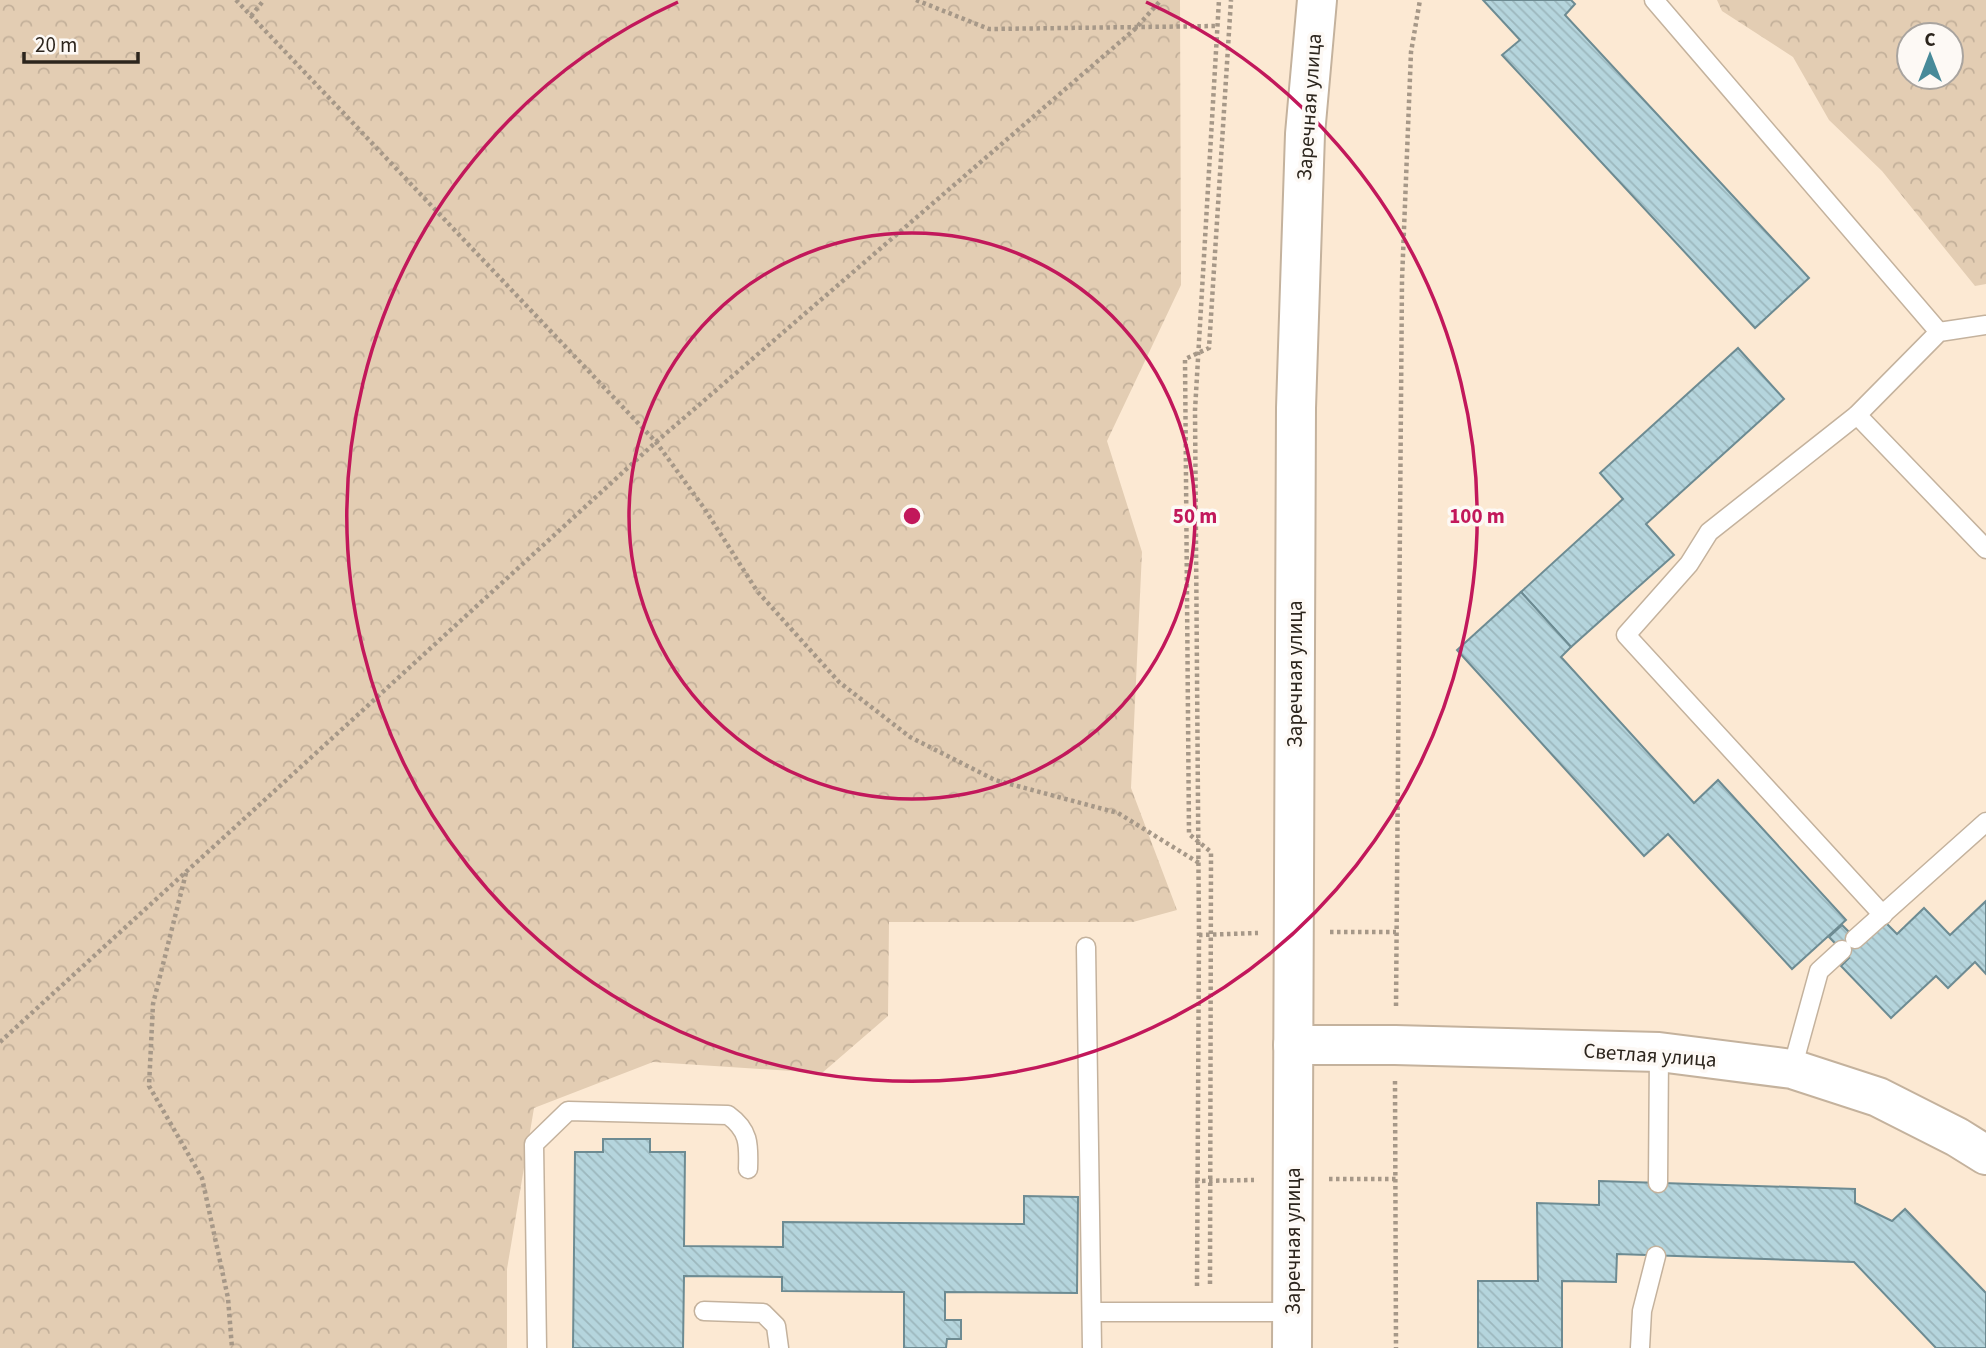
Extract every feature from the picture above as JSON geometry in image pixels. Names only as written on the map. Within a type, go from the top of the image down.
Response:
[{"type":"street","name":"Заречная улица","points":[[1292,1330],[1296,408],[1305,134],[1317,0]]},
{"type":"street","name":"Светлая улица","points":[[1293,1045],[1659,1052],[1792,1069],[1878,1097],[1957,1137],[1986,1155]]},
{"type":"lane","points":[[1654,0],[1939,332]]},
{"type":"lane","points":[[1883,915],[1626,635],[1689,564],[1709,532],[1857,415],[1939,332],[1986,325]]},
{"type":"lane","points":[[1857,415],[1986,549]]},
{"type":"lane","points":[[1792,1069],[1819,971],[1986,822]]},
{"type":"lane","points":[[1086,947],[1092,1348]]},
{"type":"lane","points":[[1658,1183],[1659,1052]]},
{"type":"lane","points":[[537,1348],[534,1144],[568,1111],[728,1115],[742,1125],[749,1140],[748,1169]]},
{"type":"lane","points":[[1640,1348],[1642,1311],[1656,1256]]},
{"type":"lane","points":[[704,1311],[763,1313],[776,1326],[779,1348]]},
{"type":"lane","points":[[1093,1312],[1203,1312],[1292,1330]]},
{"type":"path","points":[[236,0],[656,442],[704,508],[757,591],[839,682],[910,737],[995,780],[1118,813],[1199,863]]},
{"type":"path","points":[[251,16],[264,0]]},
{"type":"path","points":[[916,0],[989,29],[1217,26]]},
{"type":"path","points":[[0,1042],[656,442],[1135,29],[1161,0]]},
{"type":"path","points":[[1203,1312],[1195,1181],[1199,845],[1195,410],[1219,0]]},
{"type":"path","points":[[1203,1312],[1211,852],[1199,845],[1189,834],[1185,359],[1209,348],[1231,0]]},
{"type":"path","points":[[1396,1348],[1395,1045],[1402,280],[1411,52],[1420,0]]},
{"type":"path","points":[[187,871],[153,1004],[149,1086],[202,1178],[228,1298],[232,1348]]},
{"type":"green space","points":[[0,0],[1180,0],[1181,285],[1107,441],[1142,552],[1131,788],[1177,910],[1133,922],[889,922],[888,1016],[822,1073],[653,1062],[534,1108],[507,1269],[507,1348],[0,1348]]},
{"type":"green space","points":[[1717,0],[1986,0],[1986,284],[1975,286],[1882,171],[1829,120],[1793,57],[1722,11]]},
{"type":"building","points":[[1483,0],[1571,0],[1575,4],[1565,15],[1809,278],[1755,328],[1502,55],[1520,40]]},
{"type":"building","points":[[1738,348],[1784,399],[1646,524],[1674,555],[1571,647],[1521,592],[1623,499],[1600,473]]},
{"type":"building","points":[[1521,592],[1571,647],[1561,657],[1694,803],[1718,780],[1846,920],[1792,969],[1668,834],[1644,856],[1457,650]]},
{"type":"building","points":[[1986,901],[1986,974],[1975,962],[1948,988],[1936,976],[1891,1018],[1841,966],[1849,958],[1829,937],[1842,925],[1861,944],[1885,922],[1897,934],[1924,908],[1950,935]]},
{"type":"building","points":[[603,1139],[650,1139],[650,1152],[685,1152],[684,1246],[783,1247],[783,1222],[1024,1224],[1024,1196],[1078,1197],[1077,1293],[945,1292],[945,1320],[961,1320],[961,1339],[947,1339],[946,1348],[904,1348],[904,1292],[782,1291],[782,1277],[684,1276],[683,1348],[573,1348],[575,1152],[603,1152]]},
{"type":"building","points":[[1599,1181],[1855,1189],[1855,1203],[1892,1221],[1905,1209],[1986,1293],[1986,1348],[1936,1348],[1854,1262],[1617,1254],[1616,1282],[1562,1281],[1562,1348],[1478,1348],[1478,1281],[1538,1281],[1537,1203],[1599,1205]]}]
